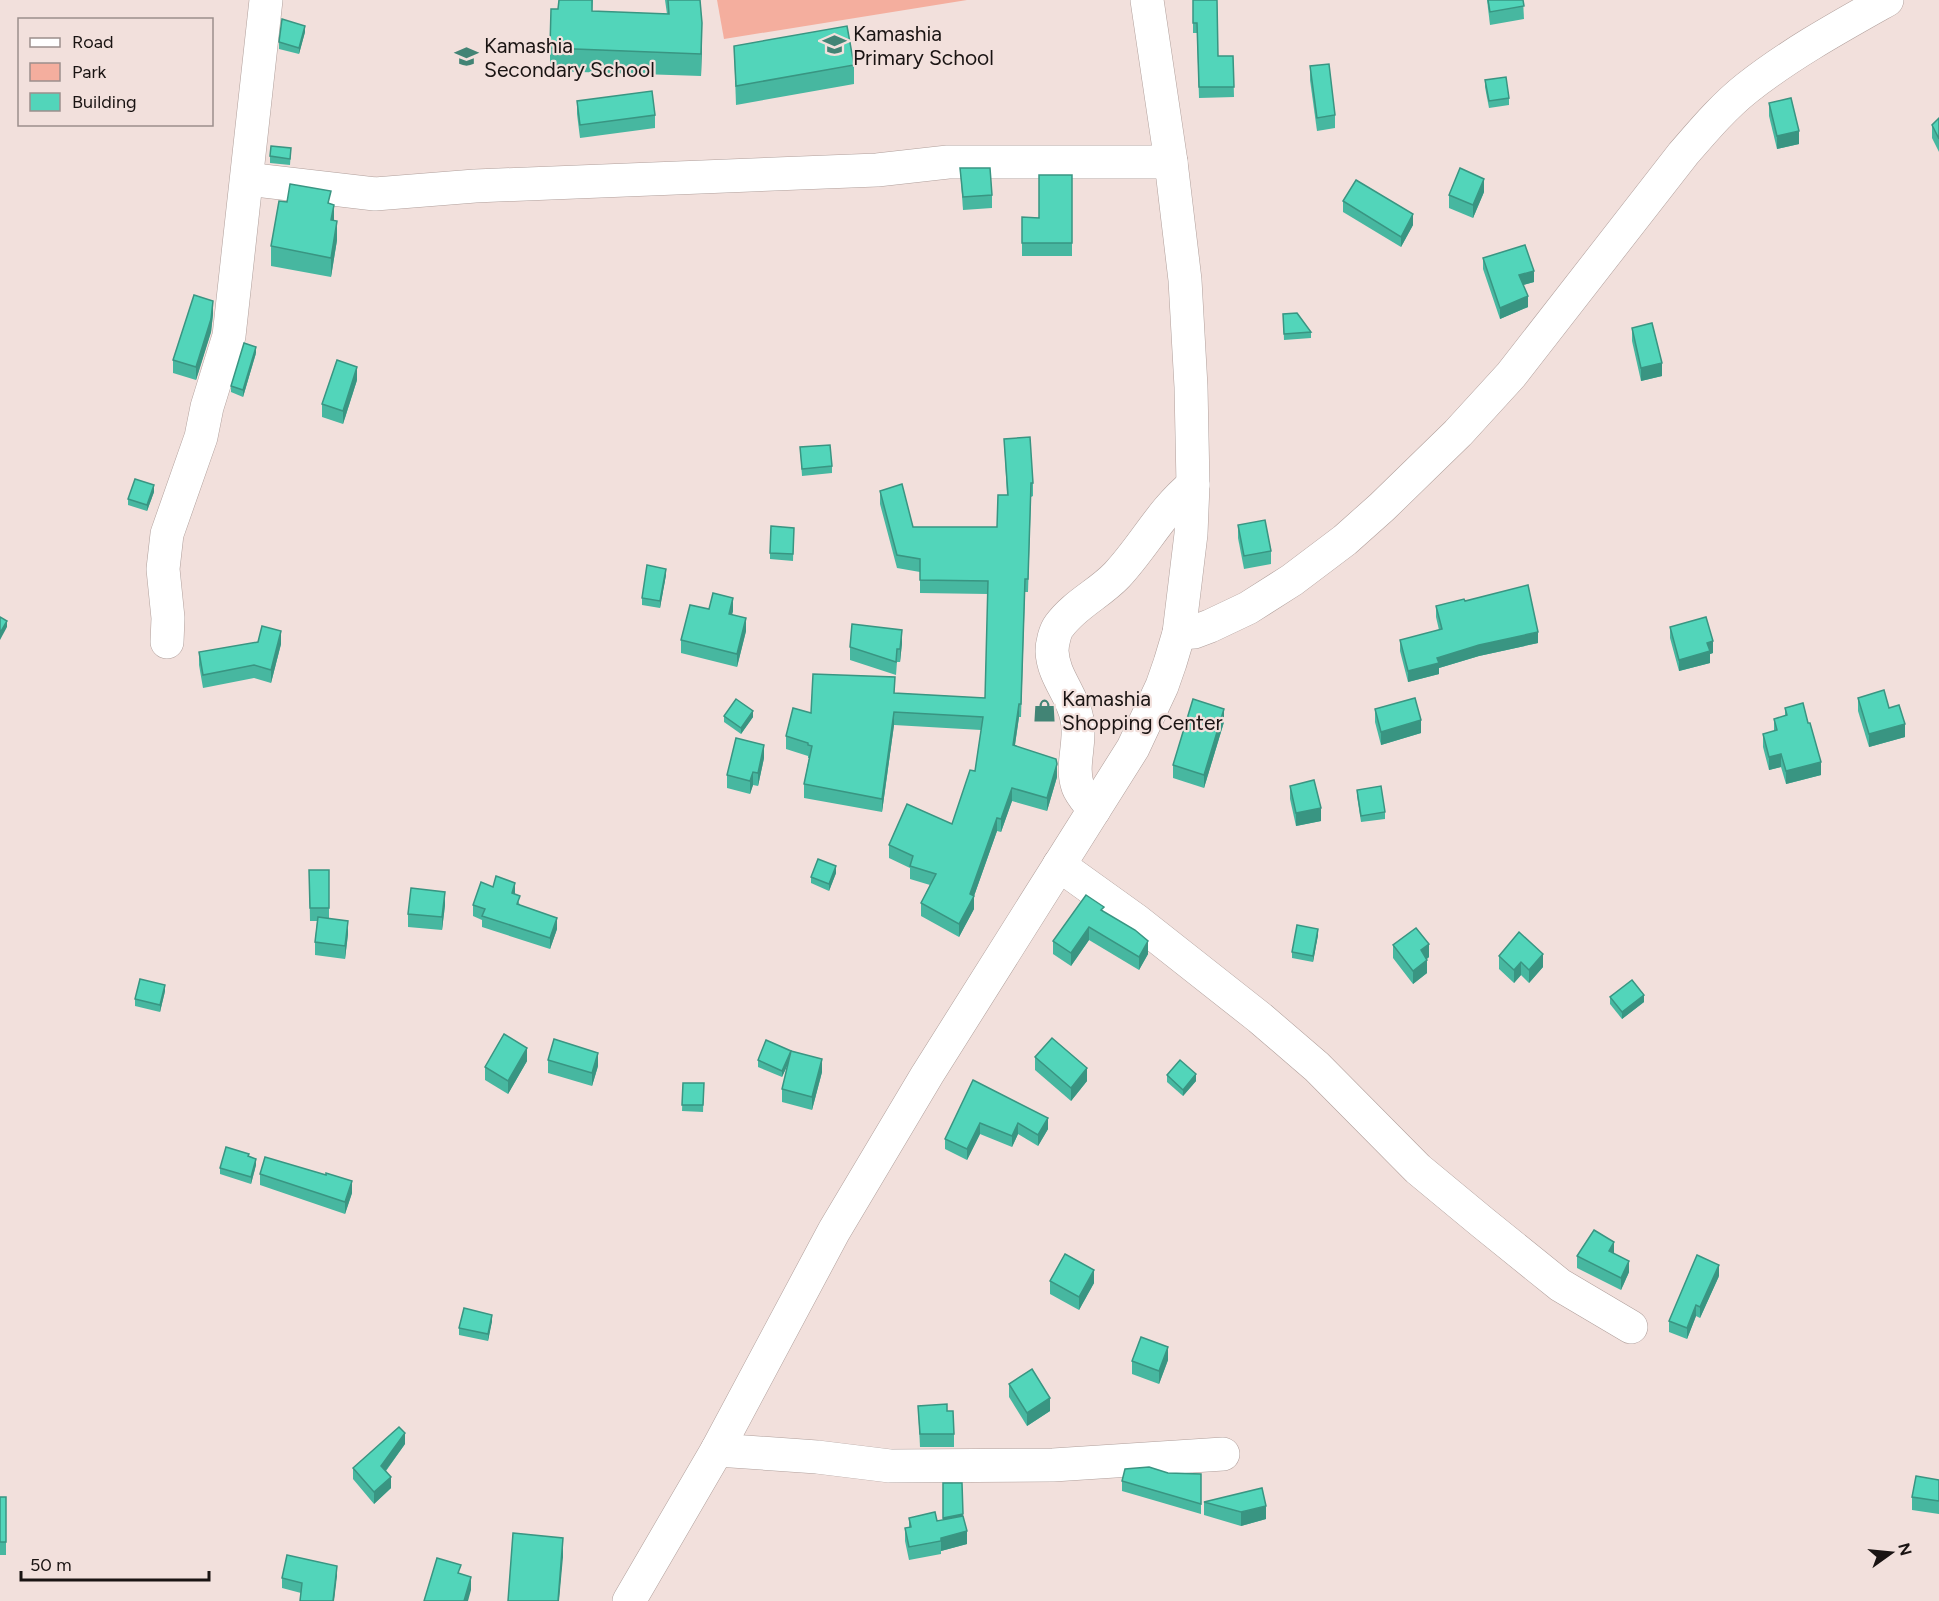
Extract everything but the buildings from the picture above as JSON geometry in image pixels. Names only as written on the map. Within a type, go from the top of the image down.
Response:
[{"type":"street","points":[[167,642],[168,618],[163,569],[167,534],[201,436],[207,407],[229,336],[267,0]]},
{"type":"street","points":[[629,1601],[717,1450],[834,1231],[927,1075],[1132,748],[1162,686],[1179,633],[1191,534],[1193,485],[1185,280],[1171,162],[1147,0]]},
{"type":"street","points":[[1179,633],[1194,632],[1248,608],[1292,580],[1345,540],[1458,433],[1511,375],[1712,120],[1745,89],[1777,66],[1887,0]]},
{"type":"street","points":[[247,179],[375,194],[475,186],[877,170],[948,162],[1171,162]]},
{"type":"street","points":[[1094,810],[1078,787],[1077,717],[1055,671],[1052,650],[1056,629],[1068,615],[1116,576],[1153,531],[1161,516],[1193,485]]},
{"type":"street","points":[[1059,865],[1137,921],[1260,1018],[1317,1067],[1418,1169],[1560,1285],[1631,1327]]},
{"type":"street","points":[[717,1450],[817,1457],[890,1466],[1053,1465],[1223,1454]]},
{"type":"green space","points":[[717,0],[967,0],[724,39]]},
{"type":"place","name":"Kamashia Primary School","points":[[835,45]]},
{"type":"place","name":"Kamashia Secondary School","points":[[466,57]]},
{"type":"place","name":"Kamashia Shopping Center","points":[[1044,710]]}]
